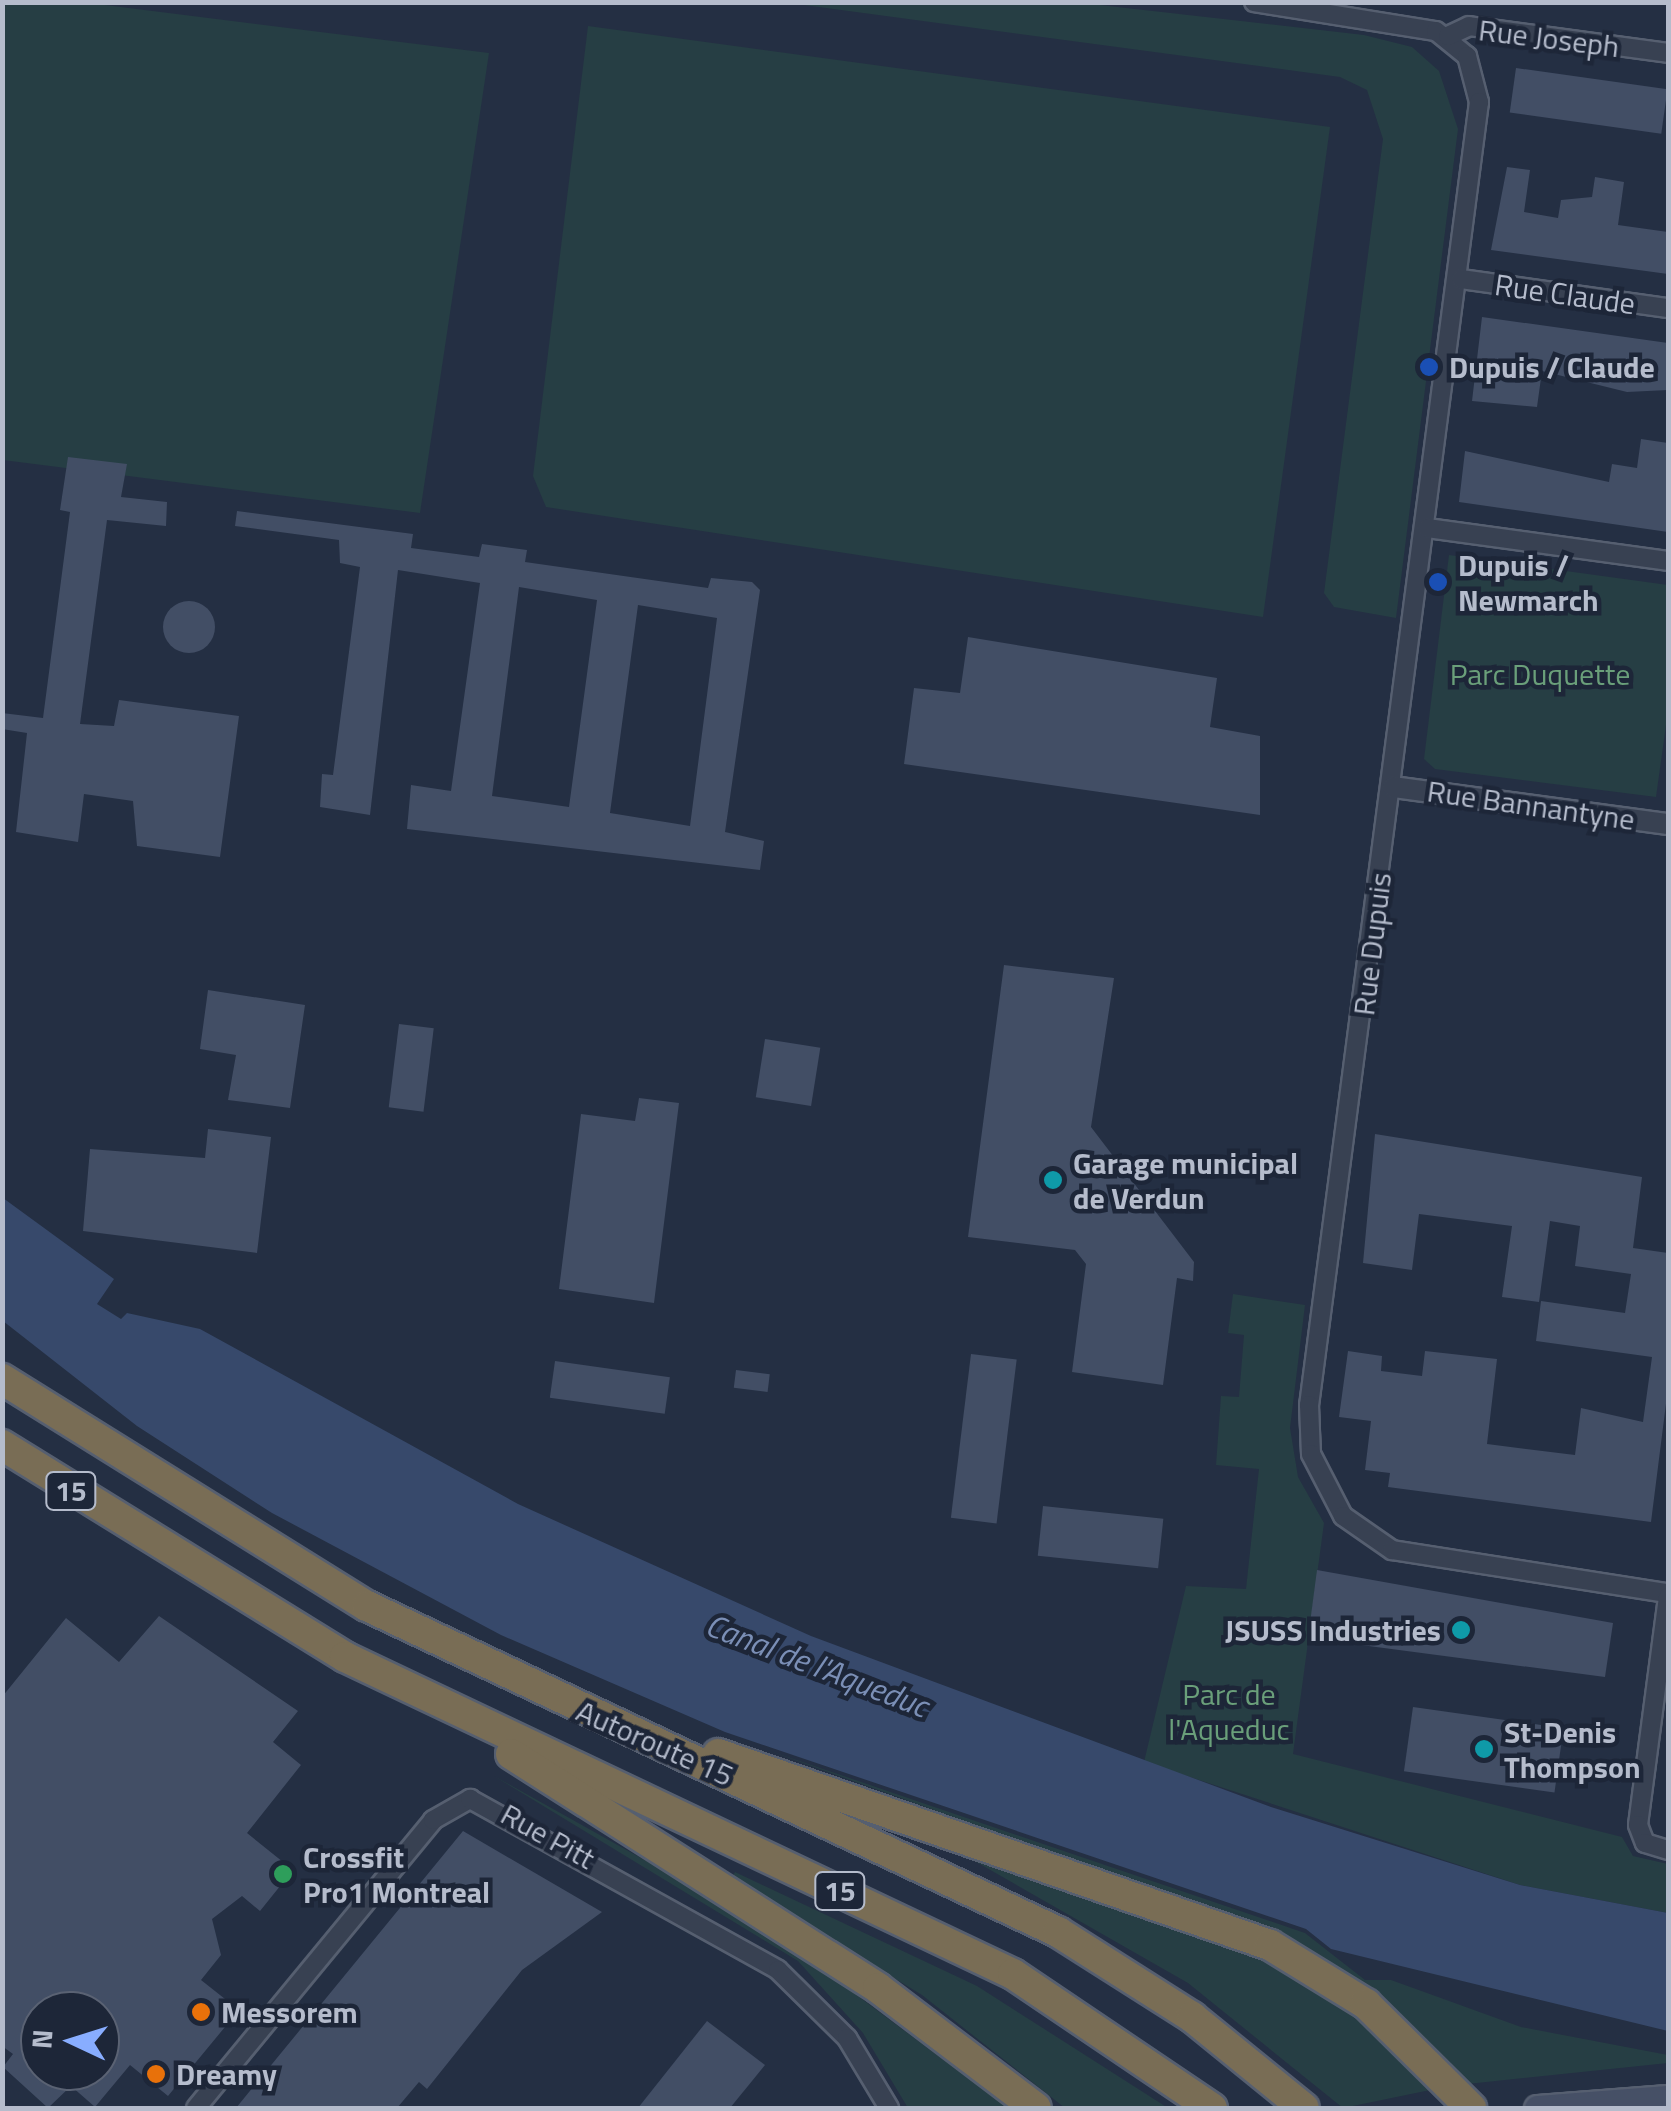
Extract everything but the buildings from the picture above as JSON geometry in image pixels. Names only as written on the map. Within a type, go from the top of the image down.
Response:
[{"type":"highway","name":"Autoroute 15","points":[[2,1379],[320,1582],[1058,1932],[1192,2017],[1303,2107]]},
{"type":"highway","name":"Autoroute 15","points":[[2,1444],[231,1593],[447,1709],[1013,1974],[1212,2108]]},
{"type":"highway","points":[[447,1709],[610,1824],[878,1988],[1036,2108]]},
{"type":"highway","points":[[605,1720],[862,1798],[1270,1945],[1366,2004],[1471,2108]]},
{"type":"main road","points":[[1537,2108],[1668,2098]]},
{"type":"street","name":"Rue Joseph","points":[[1254,2],[1448,36],[1470,26],[1668,53]]},
{"type":"street","name":"Rue Dupuis","points":[[1448,36],[1467,56],[1479,102],[1461,279],[1308,1407],[1318,1474],[1343,1516],[1392,1550],[1668,1595]]},
{"type":"street","name":"Rue Claude","points":[[1461,279],[1668,308]]},
{"type":"street","points":[[1427,528],[1668,561]]},
{"type":"street","name":"Rue Bannantyne","points":[[1393,787],[1668,824]]},
{"type":"street","points":[[1668,1595],[1639,1836],[1668,1850]]},
{"type":"street","name":"Rue Pitt","points":[[196,2108],[425,1829],[470,1799],[778,1970],[846,2038],[889,2108]]},
{"type":"green space","points":[[3,3],[89,3],[489,53],[420,513],[3,460]]},
{"type":"green space","points":[[789,3],[1082,3],[1364,35],[1412,47],[1439,71],[1458,129],[1396,618],[1334,607],[1324,593],[1383,139],[1367,90],[1340,77]]},
{"type":"green space","points":[[588,26],[1330,127],[1263,617],[546,507],[533,476]]},
{"type":"green space","name":"Parc Duquette","points":[[1449,555],[1668,585],[1668,711],[1656,797],[1435,769],[1424,759]]},
{"type":"green space","name":"Parc de l'Aqueduc","points":[[1233,1294],[1305,1305],[1290,1428],[1298,1477],[1324,1523],[1293,1754],[1622,1837],[1633,1856],[1668,1864],[1668,1913],[1520,1885],[1144,1762],[1186,1586],[1246,1589],[1259,1469],[1216,1465],[1221,1396],[1239,1397],[1244,1335],[1228,1333]]},
{"type":"green space","points":[[767,1750],[1305,1933],[1365,1980],[1391,1980],[1521,2027],[1668,2055],[1668,2063],[1467,2084],[1262,1928]]},
{"type":"green space","points":[[494,1776],[768,1929],[1008,2108],[908,2108],[863,2033],[798,1961]]},
{"type":"green space","points":[[967,1847],[1249,1948],[1333,1994],[1440,2088],[1343,2108],[1188,1983],[964,1855]]},
{"type":"green space","points":[[735,1872],[977,1986],[1168,2108],[1065,2108],[922,1995],[731,1879]]},
{"type":"water","name":"Canal de l'Aqueduc","points":[[3,1198],[114,1279],[97,1304],[121,1319],[127,1313],[200,1329],[518,1504],[811,1636],[1271,1807],[1520,1885],[1668,1913],[1668,2031],[1331,1949],[1306,1929],[725,1732],[501,1635],[272,1513],[137,1426],[3,1321]]},
{"type":"place","name":"Dupuis / Claude","points":[[1429,367]]},
{"type":"place","name":"Dupuis / Newmarch","points":[[1438,582]]},
{"type":"place","name":"Garage municipal de Verdun","points":[[1053,1180]]},
{"type":"place","name":"JSUSS Industries","points":[[1461,1630]]},
{"type":"place","name":"St-Denis Thompson","points":[[1484,1749]]},
{"type":"place","name":"Crossfit Pro1 Montreal","points":[[283,1874]]},
{"type":"place","name":"Messorem","points":[[201,2012]]},
{"type":"place","name":"Dreamy","points":[[156,2074]]}]
